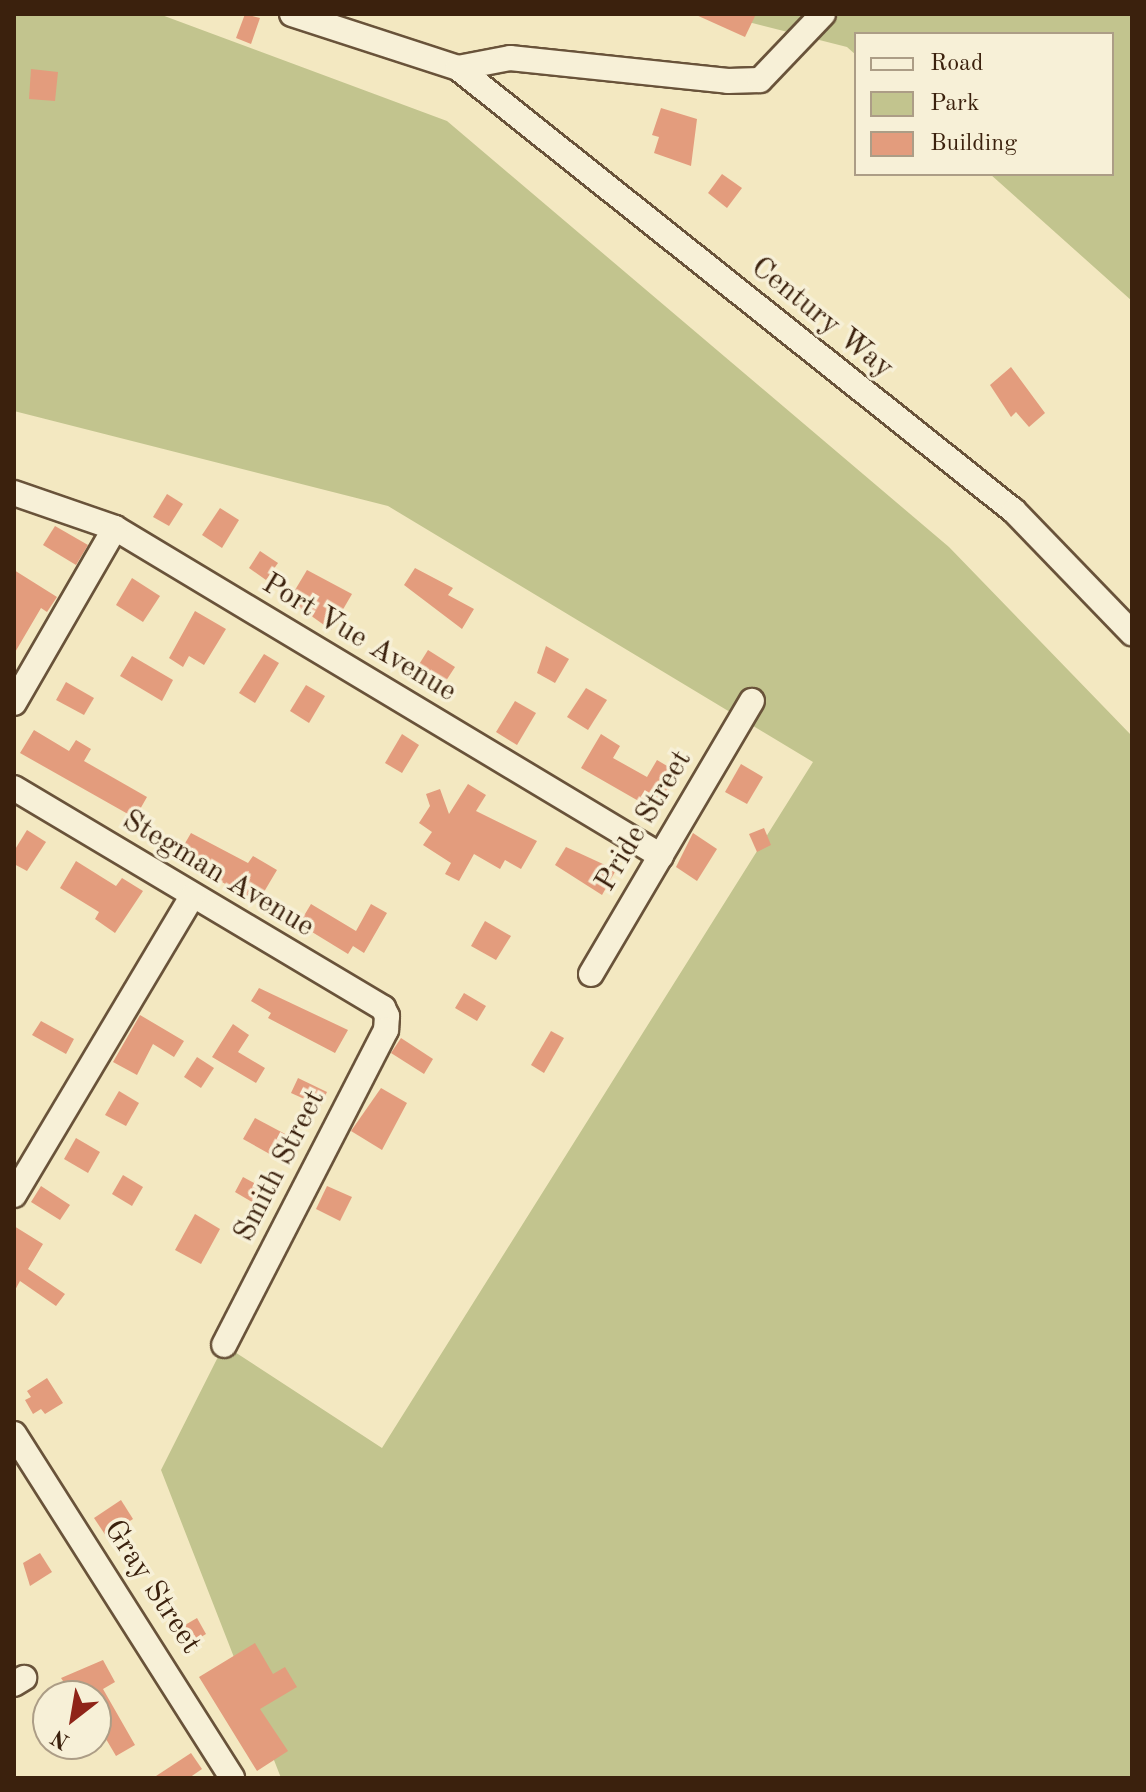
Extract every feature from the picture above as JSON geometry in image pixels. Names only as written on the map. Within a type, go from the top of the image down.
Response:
[{"type":"street","points":[[292,14],[458,68],[510,58],[728,81],[760,80],[823,14]]},
{"type":"street","name":"Century Way","points":[[458,68],[1014,511],[1132,633]]},
{"type":"street","name":"Port Vue Avenue","points":[[14,493],[115,528],[661,856]]},
{"type":"street","points":[[14,703],[115,528]]},
{"type":"street","name":"Pride Street","points":[[591,974],[752,701]]},
{"type":"street","name":"Stegman Avenue","points":[[14,788],[383,1008],[387,1016]]},
{"type":"street","points":[[14,1195],[192,896]]},
{"type":"street","name":"Smith Street","points":[[224,1345],[386,1030],[387,1016]]},
{"type":"street","name":"Gray Street","points":[[14,1434],[232,1778]]},
{"type":"green space","points":[[14,14],[159,14],[447,121],[949,547],[1132,736],[1132,1778],[281,1778],[161,1470],[224,1345],[382,1448],[813,762],[388,506],[14,411]]},
{"type":"green space","points":[[717,14],[1132,14],[1132,301],[992,176],[1114,176],[1114,32],[854,32],[854,53],[847,47]]},
{"type":"building","points":[[245,14],[260,18],[251,44],[236,38]]},
{"type":"building","points":[[694,14],[756,14],[745,37]]},
{"type":"building","points":[[31,69],[58,72],[55,101],[29,99]]},
{"type":"building","points":[[661,108],[697,119],[691,166],[654,153],[659,137],[652,135]]},
{"type":"building","points":[[722,174],[742,188],[727,208],[708,193]]},
{"type":"building","points":[[1011,367],[1045,413],[1029,427],[1016,412],[1011,417],[990,385]]},
{"type":"building","points":[[167,494],[183,504],[169,526],[153,517]]},
{"type":"building","points":[[220,508],[239,520],[222,548],[202,535]]},
{"type":"building","points":[[55,526],[88,545],[76,565],[43,545]]},
{"type":"building","points":[[260,551],[278,563],[266,580],[249,568]]},
{"type":"building","points":[[415,568],[453,588],[448,595],[474,609],[462,629],[404,585]]},
{"type":"building","points":[[14,570],[57,597],[47,612],[41,608],[14,654]]},
{"type":"building","points":[[307,570],[352,594],[331,630],[289,600]]},
{"type":"building","points":[[132,578],[160,596],[143,622],[116,605]]},
{"type":"building","points":[[195,611],[226,629],[204,665],[189,656],[183,667],[169,658]]},
{"type":"building","points":[[546,646],[569,659],[555,683],[537,673]]},
{"type":"building","points":[[428,650],[455,667],[440,690],[413,674]]},
{"type":"building","points":[[264,654],[279,663],[255,703],[239,693]]},
{"type":"building","points":[[132,656],[173,680],[162,701],[120,676]]},
{"type":"building","points":[[66,682],[94,698],[84,715],[56,700]]},
{"type":"building","points":[[306,685],[325,696],[309,723],[290,711]]},
{"type":"building","points":[[586,688],[607,700],[588,730],[567,717]]},
{"type":"building","points":[[515,701],[536,713],[517,745],[496,732]]},
{"type":"building","points":[[34,730],[69,751],[76,740],[91,749],[84,761],[147,797],[135,818],[20,753]]},
{"type":"building","points":[[402,734],[419,745],[402,773],[385,763]]},
{"type":"building","points":[[601,734],[620,746],[613,758],[647,777],[657,760],[679,773],[656,811],[581,768]]},
{"type":"building","points":[[741,764],[763,777],[747,804],[725,792]]},
{"type":"building","points":[[468,784],[486,795],[476,811],[537,841],[521,869],[505,860],[500,869],[474,854],[459,881],[445,874],[451,863],[423,845],[432,832],[419,823],[430,806],[426,794],[440,789],[449,814]]},
{"type":"building","points":[[764,828],[771,845],[757,852],[749,834]]},
{"type":"building","points":[[27,830],[46,842],[27,871],[14,864],[14,851]]},
{"type":"building","points":[[191,833],[248,863],[253,856],[277,870],[258,902],[177,857]]},
{"type":"building","points":[[693,833],[717,849],[697,881],[676,867]]},
{"type":"building","points":[[566,847],[616,870],[602,895],[555,865]]},
{"type":"building","points":[[76,861],[116,886],[122,878],[143,891],[115,933],[95,919],[99,912],[60,888]]},
{"type":"building","points":[[311,904],[356,931],[371,904],[387,913],[364,953],[353,946],[348,954],[299,924]]},
{"type":"building","points":[[485,921],[511,936],[496,960],[471,946]]},
{"type":"building","points":[[259,988],[348,1030],[335,1053],[268,1018],[271,1013],[251,1001]]},
{"type":"building","points":[[464,993],[486,1006],[477,1021],[455,1008]]},
{"type":"building","points":[[140,1015],[184,1041],[174,1057],[153,1044],[137,1075],[113,1062]]},
{"type":"building","points":[[41,1021],[74,1039],[66,1054],[32,1035]]},
{"type":"building","points":[[233,1024],[249,1035],[238,1052],[265,1068],[256,1083],[212,1057]]},
{"type":"building","points":[[551,1031],[564,1038],[544,1073],[531,1065]]},
{"type":"building","points":[[401,1038],[433,1059],[424,1074],[391,1053]]},
{"type":"building","points":[[197,1057],[214,1068],[201,1088],[184,1077]]},
{"type":"building","points":[[298,1078],[327,1092],[320,1106],[291,1093]]},
{"type":"building","points":[[381,1088],[407,1103],[382,1150],[351,1131]]},
{"type":"building","points":[[119,1091],[139,1103],[126,1126],[105,1115]]},
{"type":"building","points":[[255,1118],[287,1135],[275,1157],[243,1139]]},
{"type":"building","points":[[76,1138],[100,1152],[88,1173],[64,1159]]},
{"type":"building","points":[[123,1175],[143,1187],[132,1206],[112,1194]]},
{"type":"building","points":[[243,1177],[260,1186],[252,1202],[235,1192]]},
{"type":"building","points":[[41,1186],[70,1205],[60,1220],[31,1202]]},
{"type":"building","points":[[327,1186],[352,1197],[340,1221],[316,1209]]},
{"type":"building","points":[[195,1214],[220,1229],[201,1264],[175,1250]]},
{"type":"building","points":[[14,1226],[43,1244],[28,1269],[65,1294],[56,1306],[20,1281],[14,1292]]},
{"type":"building","points":[[47,1378],[63,1403],[45,1414],[41,1409],[33,1414],[25,1400],[31,1397],[27,1391]]},
{"type":"building","points":[[121,1500],[133,1519],[106,1536],[94,1518]]},
{"type":"building","points":[[40,1553],[52,1572],[30,1586],[23,1563]]},
{"type":"building","points":[[197,1618],[206,1634],[183,1648],[173,1632]]},
{"type":"building","points":[[255,1643],[273,1674],[285,1667],[297,1687],[260,1709],[288,1751],[257,1771],[199,1677]]},
{"type":"building","points":[[103,1660],[115,1682],[112,1684],[112,1680],[61,1678]]},
{"type":"building","points":[[112,1705],[135,1745],[116,1756],[112,1749]]},
{"type":"building","points":[[191,1753],[202,1769],[189,1778],[153,1778]]}]
